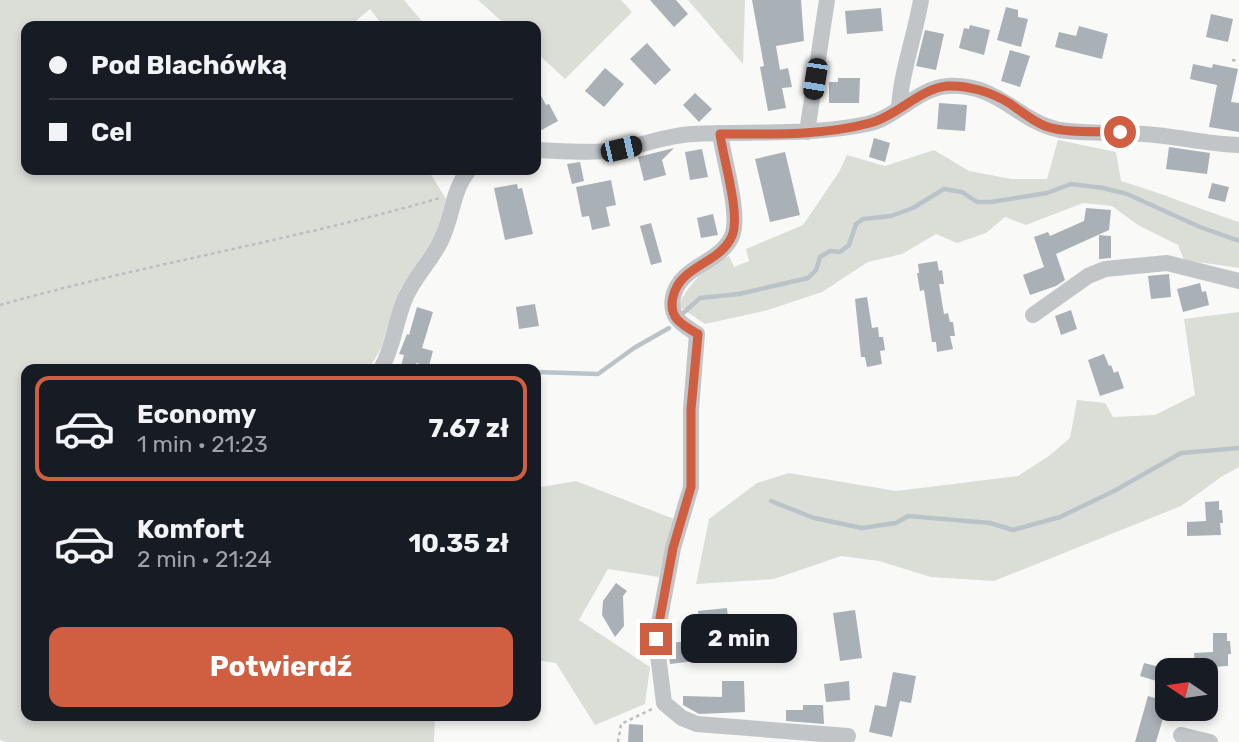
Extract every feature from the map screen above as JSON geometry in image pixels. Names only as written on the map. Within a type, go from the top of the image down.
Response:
[{"type":"street","points":[[807,132],[827,0]]},
{"type":"street","points":[[899,108],[922,0]]},
{"type":"street","points":[[541,150],[602,151],[683,135],[807,132],[870,123],[886,117],[933,90],[959,86],[987,93],[1007,102],[1042,125],[1061,130],[1147,134],[1239,145]]},
{"type":"street","points":[[720,134],[734,207],[732,237],[720,251],[687,274],[676,287],[672,301],[672,313],[676,319],[698,334],[691,409],[691,487],[673,548],[656,639],[664,703],[682,718],[697,724],[848,736]]},
{"type":"street","points":[[384,364],[403,302],[440,243],[457,188],[466,175]]},
{"type":"street","points":[[1033,315],[1088,276],[1105,270],[1167,263],[1239,281]]},
{"type":"street","points":[[1181,735],[1210,742]]},
{"type":"path","points":[[1232,60],[1239,61]]},
{"type":"path","points":[[0,305],[78,283],[222,252],[439,199],[457,188]]},
{"type":"path","points":[[618,742],[621,724],[664,703]]},
{"type":"shaded area","points":[[0,0],[404,0],[422,21],[379,21],[370,9],[356,21],[21,21],[21,175],[431,175],[446,199],[436,235],[400,289],[381,348],[372,364],[21,364],[21,721],[435,721],[434,742],[0,740]]},
{"type":"shaded area","points":[[478,0],[621,0],[632,12],[565,79],[541,57],[541,21],[501,21]]},
{"type":"shaded area","points":[[688,0],[745,0],[743,64]]},
{"type":"shaded area","points":[[1058,140],[1116,152],[1121,181],[1239,222],[1239,268],[1184,260],[1178,245],[1138,225],[1112,206],[1083,203],[1026,225],[1005,217],[986,233],[957,243],[936,234],[902,254],[868,262],[822,292],[768,310],[705,324],[678,306],[687,290],[713,265],[729,256],[734,267],[749,261],[746,249],[803,225],[839,172],[847,155],[885,166],[934,150],[969,171],[1011,179],[1047,179]]},
{"type":"shaded area","points":[[1239,312],[1239,467],[1181,506],[994,581],[931,577],[879,561],[841,556],[774,579],[696,584],[709,519],[757,483],[789,473],[896,491],[1018,476],[1049,456],[1070,438],[1077,400],[1105,403],[1113,417],[1155,415],[1195,395],[1184,319]]},
{"type":"shaded area","points":[[576,481],[674,519],[659,577],[608,569],[579,620],[650,667],[645,704],[595,725],[556,663],[541,661],[541,487]]},
{"type":"building","points":[[650,0],[676,0],[688,14],[674,27]]},
{"type":"building","points":[[752,0],[801,0],[804,41],[776,46],[780,70],[788,68],[792,87],[782,88],[786,108],[768,111],[760,67],[764,66]]},
{"type":"building","points":[[1006,7],[1018,10],[1018,17],[1028,19],[1021,47],[997,40]]},
{"type":"building","points":[[881,8],[883,31],[847,34],[845,11]]},
{"type":"building","points":[[1211,14],[1233,19],[1228,42],[1206,37]]},
{"type":"building","points":[[970,25],[990,30],[984,55],[959,48],[964,28],[969,29]]},
{"type":"building","points":[[1079,26],[1108,34],[1102,59],[1055,47],[1059,32],[1076,36]]},
{"type":"building","points":[[925,30],[944,34],[936,70],[916,66]]},
{"type":"building","points":[[647,43],[671,70],[655,85],[630,59]]},
{"type":"building","points":[[1010,50],[1030,56],[1020,87],[1001,81]]},
{"type":"building","points":[[1193,64],[1212,68],[1213,64],[1238,69],[1231,102],[1239,103],[1239,132],[1209,127],[1217,85],[1190,79]]},
{"type":"building","points":[[605,68],[624,84],[604,107],[585,91]]},
{"type":"building","points":[[838,78],[860,78],[859,103],[829,103],[829,82],[838,82]]},
{"type":"building","points":[[695,93],[712,109],[699,122],[683,105]]},
{"type":"building","points":[[541,96],[546,105],[549,104],[558,121],[541,130]]},
{"type":"building","points":[[939,103],[967,105],[965,131],[937,129]]},
{"type":"building","points":[[874,138],[890,143],[885,162],[869,157]]},
{"type":"building","points":[[1169,147],[1210,153],[1207,174],[1166,169]]},
{"type":"building","points":[[674,148],[662,160],[666,175],[644,181],[638,157]]},
{"type":"building","points":[[702,149],[708,177],[690,180],[685,152]]},
{"type":"building","points":[[785,152],[800,215],[770,222],[755,159]]},
{"type":"building","points":[[580,162],[584,181],[572,184],[567,164]]},
{"type":"building","points":[[611,180],[616,205],[606,207],[610,226],[592,230],[589,216],[582,217],[576,187]]},
{"type":"building","points":[[1212,183],[1229,187],[1225,202],[1208,198]]},
{"type":"building","points":[[517,184],[518,189],[522,188],[533,234],[505,240],[494,188]]},
{"type":"building","points":[[1086,208],[1111,210],[1109,230],[1056,254],[1065,280],[1030,295],[1023,275],[1044,267],[1034,237],[1048,232],[1050,236],[1084,221]]},
{"type":"building","points":[[713,214],[718,235],[701,238],[697,218]]},
{"type":"building","points":[[651,223],[662,262],[651,265],[640,226]]},
{"type":"building","points":[[1099,235],[1111,236],[1111,258],[1099,259]]},
{"type":"building","points":[[937,261],[939,271],[942,270],[944,284],[939,284],[944,314],[948,313],[950,322],[953,322],[955,336],[950,336],[953,349],[937,352],[936,342],[932,342],[924,290],[920,291],[917,273],[918,264]]},
{"type":"building","points":[[1169,274],[1171,297],[1151,299],[1148,276]]},
{"type":"building","points":[[1200,283],[1202,292],[1206,291],[1209,305],[1183,312],[1177,289]]},
{"type":"building","points":[[867,297],[872,328],[878,327],[885,350],[880,351],[882,364],[867,367],[865,357],[861,357],[855,299]]},
{"type":"building","points":[[535,304],[539,326],[519,329],[516,307]]},
{"type":"building","points":[[417,307],[433,312],[422,348],[433,351],[430,364],[402,364],[404,355],[399,354],[407,334],[409,335]]},
{"type":"building","points":[[1071,310],[1077,329],[1061,335],[1055,316]]},
{"type":"building","points":[[1104,354],[1114,373],[1118,371],[1124,388],[1100,396],[1088,360]]},
{"type":"building","points":[[1219,501],[1223,523],[1220,523],[1221,535],[1187,536],[1187,522],[1206,521],[1205,502]]},
{"type":"building","points":[[616,583],[627,591],[623,596],[624,626],[615,637],[602,615],[603,601]]},
{"type":"building","points":[[727,608],[729,628],[700,631],[698,611]]},
{"type":"building","points":[[855,610],[862,658],[840,661],[833,613]]},
{"type":"building","points":[[1213,633],[1227,633],[1231,654],[1228,654],[1228,666],[1218,667],[1218,658],[1194,658],[1194,653],[1213,652]]},
{"type":"building","points":[[754,634],[758,659],[739,663],[735,638]]},
{"type":"building","points":[[693,641],[695,661],[670,664],[667,643]]},
{"type":"building","points":[[1144,663],[1155,666],[1155,680],[1140,676]]},
{"type":"building","points":[[893,672],[916,676],[911,703],[900,701],[892,737],[869,732],[875,705],[886,707]]},
{"type":"building","points":[[722,681],[744,681],[745,712],[699,714],[683,705],[683,696],[722,697]]},
{"type":"building","points":[[849,681],[850,700],[826,702],[824,684]]},
{"type":"building","points":[[1148,696],[1155,698],[1155,721],[1162,721],[1156,742],[1135,742]]},
{"type":"building","points":[[803,705],[823,705],[824,724],[786,721],[786,710],[803,710]]},
{"type":"building","points":[[629,724],[643,725],[643,742],[628,742]]},
{"type":"waterway","points":[[681,315],[700,298],[739,294],[808,278],[816,270],[820,257],[830,251],[840,252],[849,245],[856,224],[863,219],[891,216],[913,208],[944,189],[962,192],[977,202],[991,202],[1047,193],[1071,184],[1103,188],[1127,194],[1200,227],[1239,241]]},
{"type":"waterway","points":[[541,372],[598,374],[634,348],[669,328]]},
{"type":"waterway","points":[[771,501],[814,518],[862,528],[896,523],[908,516],[990,523],[1013,530],[1060,517],[1114,491],[1181,453],[1239,448]]},
{"type":"route","points":[[656,639],[673,548],[691,487],[691,409],[698,334],[676,319],[672,313],[672,301],[676,287],[687,274],[720,251],[732,237],[734,207],[720,134],[807,132],[870,123],[945,86],[959,86],[987,93],[1007,102],[1042,125],[1061,130],[1120,132]]}]
